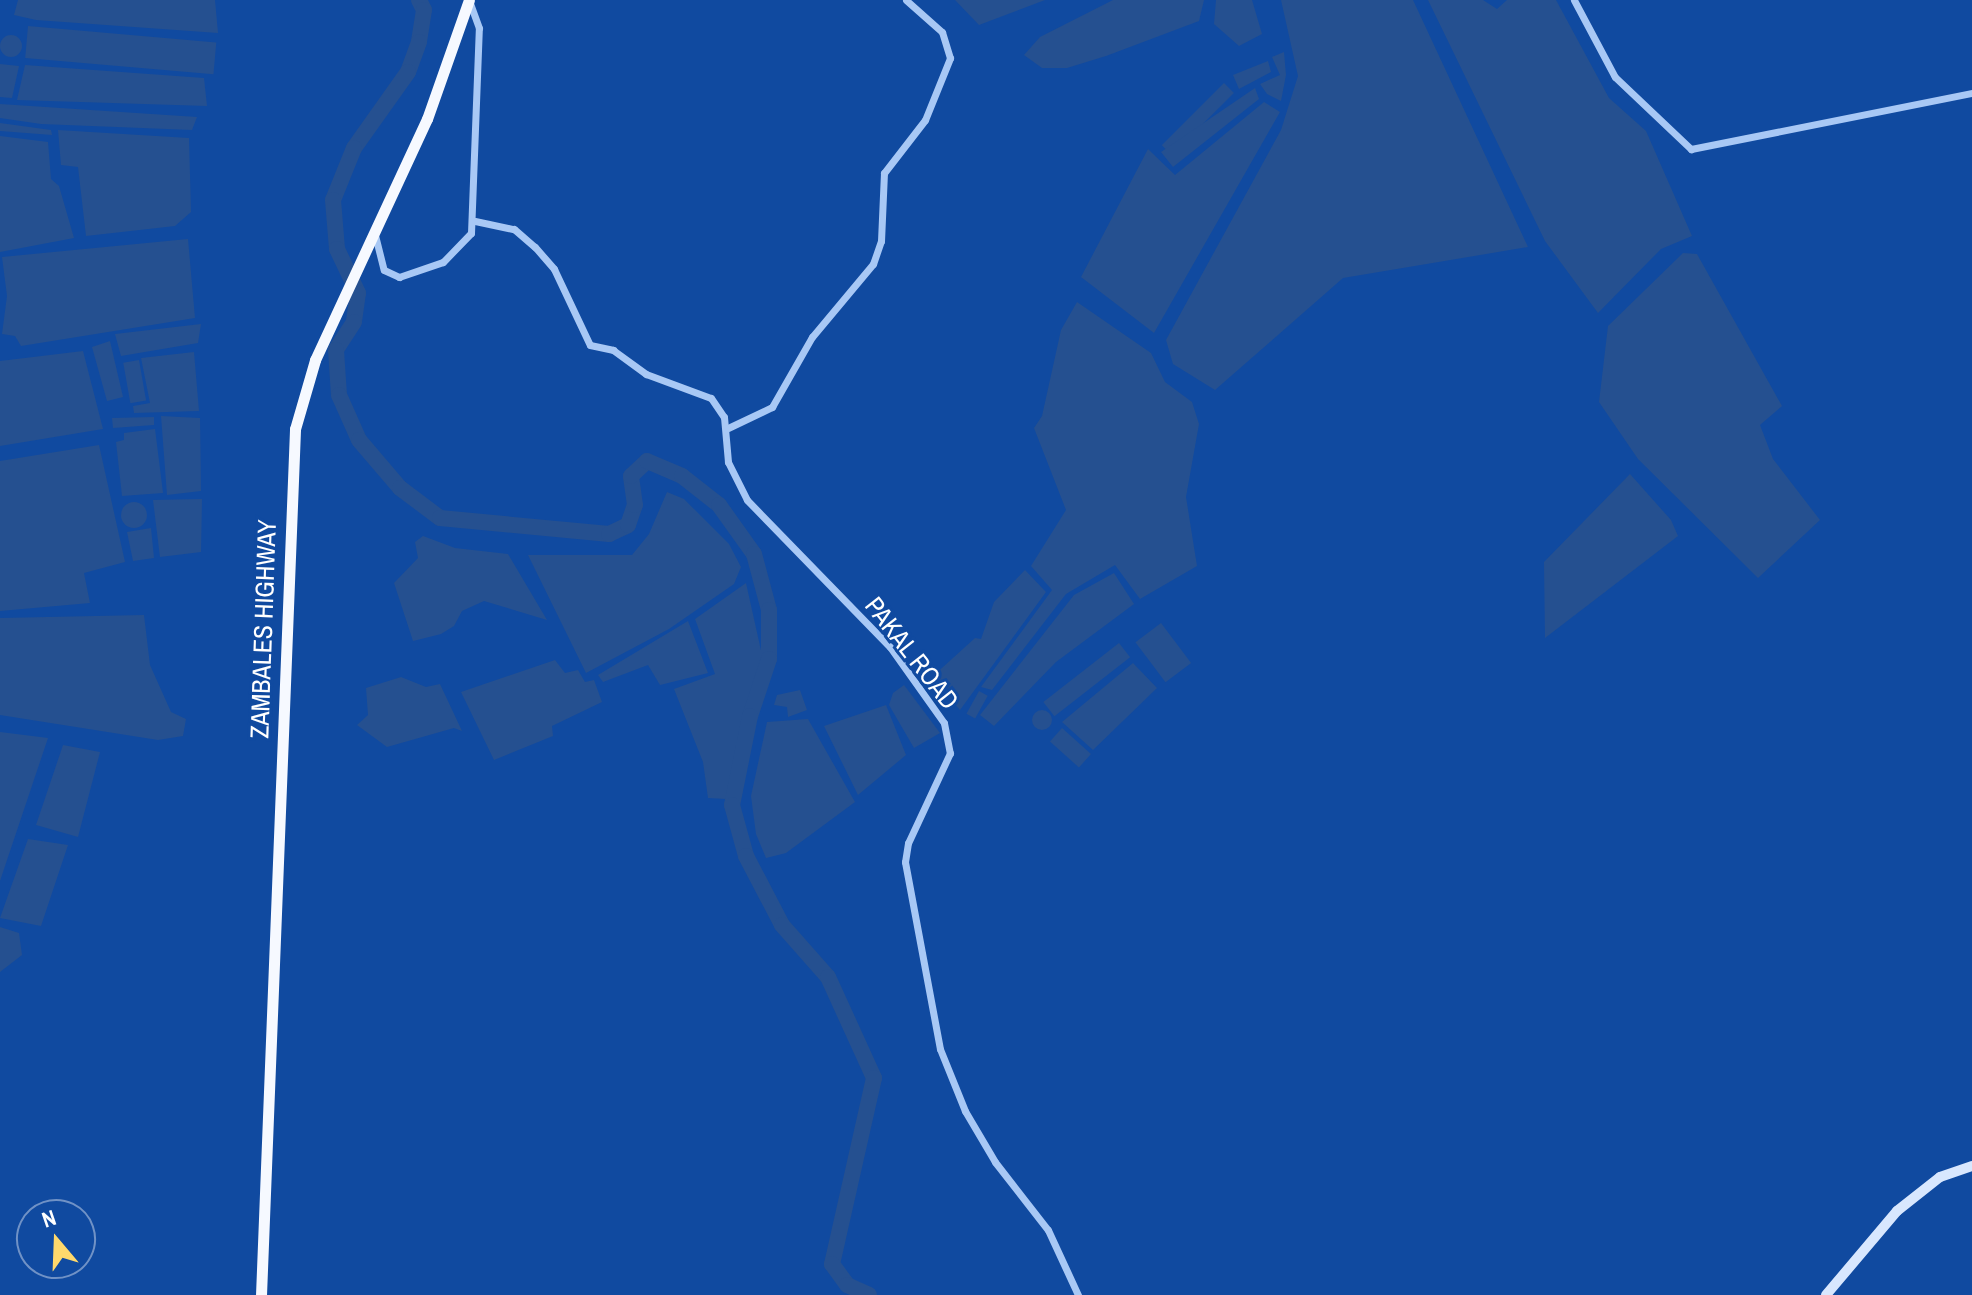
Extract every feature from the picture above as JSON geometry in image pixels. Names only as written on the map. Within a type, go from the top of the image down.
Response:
[{"type":"main road","name":"ZAMBALES HIGHWAY","points":[[261,1295],[291,467],[303,394],[338,305],[427,119],[469,0]]},
{"type":"street","points":[[374,229],[384,270],[407,276],[452,255],[466,243],[475,221],[479,28],[469,0]]},
{"type":"street","points":[[728,428],[772,407],[812,337],[873,264],[881,241],[884,173],[925,120],[950,58],[942,32],[906,0]]},
{"type":"street","points":[[1574,0],[1615,77],[1691,149],[1972,93]]},
{"type":"street","name":"PAKAL ROAD","points":[[475,221],[514,229],[535,247],[554,269],[590,345],[613,350],[646,374],[706,394],[728,428],[728,462],[747,500],[890,647],[949,733],[950,753],[908,843],[905,862],[940,1049],[965,1111],[995,1162],[1048,1230],[1078,1295]]},
{"type":"street","points":[[1826,1295],[1897,1211],[1940,1177],[1972,1166]]},
{"type":"water","points":[[18,0],[215,0],[218,33],[36,20],[14,15]]},
{"type":"water","points":[[955,0],[1045,0],[979,25]]},
{"type":"water","points":[[1113,0],[1204,0],[1199,21],[1067,68],[1042,68],[1024,55],[1040,37]]},
{"type":"water","points":[[1216,0],[1252,0],[1262,34],[1239,46],[1214,24]]},
{"type":"water","points":[[1281,0],[1413,0],[1528,247],[1343,278],[1215,390],[1173,364],[1166,340],[1281,130],[1298,76]]},
{"type":"water","points":[[1428,0],[1483,0],[1497,9],[1507,0],[1556,0],[1609,98],[1646,131],[1692,236],[1661,249],[1598,313],[1545,241]]},
{"type":"water","points":[[28,26],[216,42],[213,74],[25,58]]},
{"type":"water","points":[[11,35],[19,38],[22,46],[19,54],[11,57],[3,54],[0,46],[3,38]]},
{"type":"water","points":[[1284,52],[1286,75],[1281,101],[1267,94],[1260,84],[1280,75],[1272,57]]},
{"type":"water","points":[[1268,61],[1271,72],[1239,89],[1233,75]]},
{"type":"water","points":[[0,64],[19,66],[12,98],[0,97]]},
{"type":"water","points":[[25,65],[204,78],[207,106],[17,100]]},
{"type":"water","points":[[1224,83],[1234,93],[1172,155],[1162,145]]},
{"type":"water","points":[[1255,88],[1259,99],[1173,167],[1161,152]]},
{"type":"water","points":[[1264,102],[1280,112],[1154,333],[1081,277],[1148,149],[1175,175]]},
{"type":"water","points":[[0,104],[197,117],[192,130],[41,124],[0,118]]},
{"type":"water","points":[[0,123],[51,130],[52,135],[0,131]]},
{"type":"water","points":[[58,130],[189,138],[191,212],[175,226],[86,236],[78,167],[61,165]]},
{"type":"water","points":[[0,136],[48,142],[51,179],[59,186],[74,238],[0,252]]},
{"type":"water","points":[[188,239],[195,318],[21,346],[15,336],[2,334],[7,296],[2,257]]},
{"type":"water","points":[[1683,253],[1697,254],[1782,406],[1760,425],[1773,459],[1820,520],[1758,578],[1638,459],[1599,402],[1608,326]]},
{"type":"water","points":[[1077,302],[1151,353],[1165,382],[1192,402],[1199,424],[1186,497],[1197,566],[1140,599],[1115,565],[1066,594],[992,690],[981,687],[1052,590],[1031,566],[1066,510],[1034,428],[1042,416],[1061,330]]},
{"type":"water","points":[[201,324],[198,343],[121,356],[115,334]]},
{"type":"water","points":[[110,341],[123,397],[107,401],[92,347]]},
{"type":"water","points":[[83,351],[103,429],[0,446],[0,361]]},
{"type":"water","points":[[194,352],[199,411],[134,413],[133,406],[150,403],[141,358]]},
{"type":"water","points":[[139,360],[146,400],[130,403],[123,363]]},
{"type":"water","points":[[161,416],[200,418],[201,491],[167,495]]},
{"type":"water","points":[[154,417],[154,425],[113,428],[112,418]]},
{"type":"water","points":[[155,429],[163,493],[122,496],[116,442],[124,440],[124,433]]},
{"type":"water","points":[[99,445],[125,562],[84,573],[90,603],[0,611],[0,461]]},
{"type":"water","points":[[1630,474],[1671,520],[1678,536],[1545,638],[1544,562]]},
{"type":"water","points":[[667,492],[684,499],[729,544],[741,567],[734,584],[669,629],[586,673],[528,555],[632,555],[649,534]]},
{"type":"water","points":[[202,499],[201,552],[160,557],[153,500]]},
{"type":"water","points":[[134,502],[143,506],[147,515],[143,524],[134,528],[125,524],[121,515],[125,506]]},
{"type":"water","points":[[151,528],[154,558],[133,561],[127,532]]},
{"type":"water","points":[[423,536],[455,548],[508,554],[547,620],[484,601],[462,611],[454,626],[441,634],[413,641],[394,583],[418,558],[415,542]]},
{"type":"water","points":[[1025,570],[1046,592],[960,710],[932,677],[975,638],[981,639],[994,602]]},
{"type":"water","points":[[1114,573],[1134,604],[1056,662],[994,726],[980,715],[1074,595]]},
{"type":"water","points":[[746,583],[762,655],[726,799],[708,798],[703,762],[674,689],[715,674],[695,619]]},
{"type":"water","points":[[144,615],[150,665],[171,712],[186,719],[183,736],[158,740],[0,715],[0,618]]},
{"type":"water","points":[[688,621],[708,673],[660,685],[648,665],[603,682],[598,675]]},
{"type":"water","points":[[1161,623],[1191,663],[1166,682],[1135,642]]},
{"type":"water","points":[[1119,643],[1130,657],[1054,716],[1043,702]]},
{"type":"water","points":[[555,660],[565,673],[578,670],[585,682],[594,680],[602,702],[552,726],[553,736],[494,760],[461,692]]},
{"type":"water","points":[[1133,663],[1157,688],[1093,750],[1062,722]]},
{"type":"water","points":[[401,677],[426,687],[440,684],[462,731],[454,728],[387,747],[357,725],[368,715],[366,688]]},
{"type":"water","points":[[904,685],[940,733],[914,748],[889,705],[893,693]]},
{"type":"water","points":[[800,690],[807,710],[788,717],[787,707],[774,705],[777,695]]},
{"type":"water","points":[[979,691],[988,696],[975,719],[966,714]]},
{"type":"water","points":[[886,705],[906,755],[858,795],[824,726]]},
{"type":"water","points":[[1042,710],[1049,713],[1052,720],[1049,727],[1042,730],[1035,727],[1032,720],[1035,713]]},
{"type":"water","points":[[808,719],[855,802],[786,853],[766,858],[756,834],[751,796],[767,722]]},
{"type":"water","points":[[1062,728],[1091,754],[1079,767],[1050,741]]},
{"type":"water","points":[[0,732],[48,738],[0,881]]},
{"type":"water","points":[[63,745],[100,752],[78,837],[36,825]]},
{"type":"water","points":[[28,839],[68,845],[41,926],[0,918]]},
{"type":"water","points":[[0,927],[19,933],[22,955],[0,972]]},
{"type":"waterway","points":[[419,0],[424,10],[419,42],[408,72],[354,148],[333,200],[337,249],[358,293],[354,322],[336,350],[339,395],[359,440],[400,488],[440,518],[609,534],[628,525],[635,505],[631,476],[647,461],[682,476],[719,505],[754,554],[769,610],[769,659],[750,716],[732,805],[746,856],[782,925],[828,977],[874,1078],[832,1264],[847,1285],[869,1295]]}]
